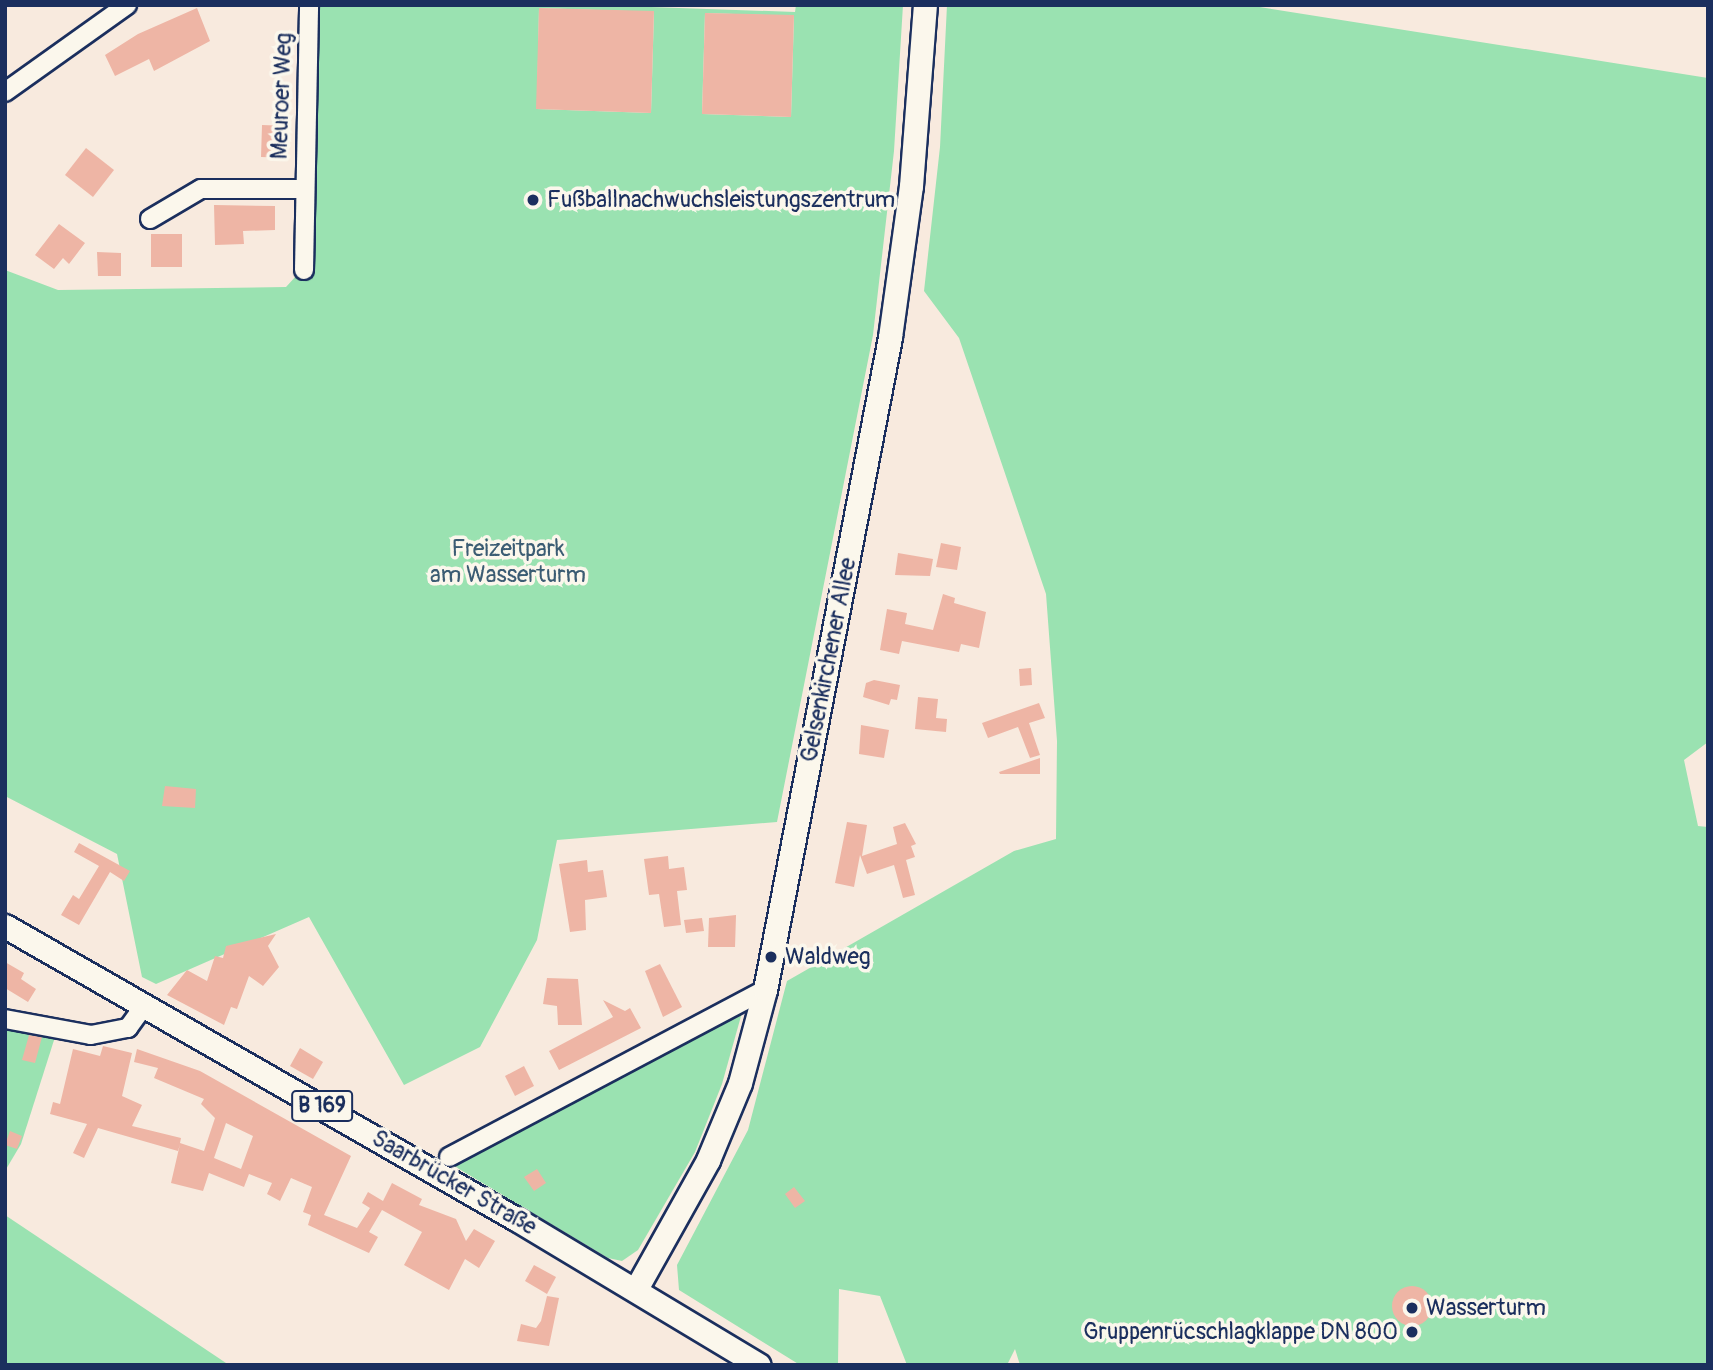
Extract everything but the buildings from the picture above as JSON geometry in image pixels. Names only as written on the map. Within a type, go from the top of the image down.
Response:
[{"type":"main road","name":"Gelsenkirchener Allee","points":[[636,1289],[708,1160],[740,1083],[765,990],[892,323],[911,186],[925,5]]},
{"type":"main road","name":"Saarbrücker Straße","points":[[5,926],[636,1289],[760,1365]]},
{"type":"street","points":[[5,92],[127,5]]},
{"type":"street","name":"Meuroer Weg","points":[[304,270],[309,5]]},
{"type":"street","name":"Meuroer Weg","points":[[150,219],[201,189],[304,189]]},
{"type":"street","points":[[449,1157],[765,990]]},
{"type":"street","points":[[5,1019],[91,1035],[128,1028],[145,1005]]},
{"type":"green space","name":"Freizeitpark am Wasserturm","points":[[319,5],[594,5],[795,12],[796,5],[903,5],[894,151],[873,335],[777,822],[557,840],[537,940],[480,1047],[404,1085],[309,917],[156,984],[142,977],[117,854],[5,796],[5,270],[58,290],[286,287],[297,275],[312,276]],"holes":[[[539,8],[654,12],[651,113],[537,109]],[[705,13],[794,16],[791,117],[702,114]]]},
{"type":"green space","points":[[947,5],[1247,5],[1708,78],[1708,742],[1684,760],[1698,826],[1708,827],[1708,1365],[1020,1365],[1015,1349],[1007,1365],[907,1365],[880,1296],[839,1289],[838,1365],[800,1365],[679,1290],[677,1265],[748,1130],[787,981],[1014,851],[1056,839],[1057,741],[1046,594],[959,338],[924,291],[940,147]]},
{"type":"green space","points":[[743,1009],[722,1084],[695,1152],[638,1250],[622,1261],[608,1258],[449,1163]]},
{"type":"green space","points":[[5,1025],[55,1037],[21,1144],[5,1171]]},
{"type":"green space","points":[[5,1215],[229,1365],[5,1365]]},
{"type":"place","name":"Fußballnachwuchsleistungszentrum","points":[[533,200]]},
{"type":"place","name":"Waldweg","points":[[771,957]]},
{"type":"place","name":"Wasserturm","points":[[1412,1308]]},
{"type":"place","name":"Gruppenrücschlagklappe DN 800","points":[[1412,1332]]}]
